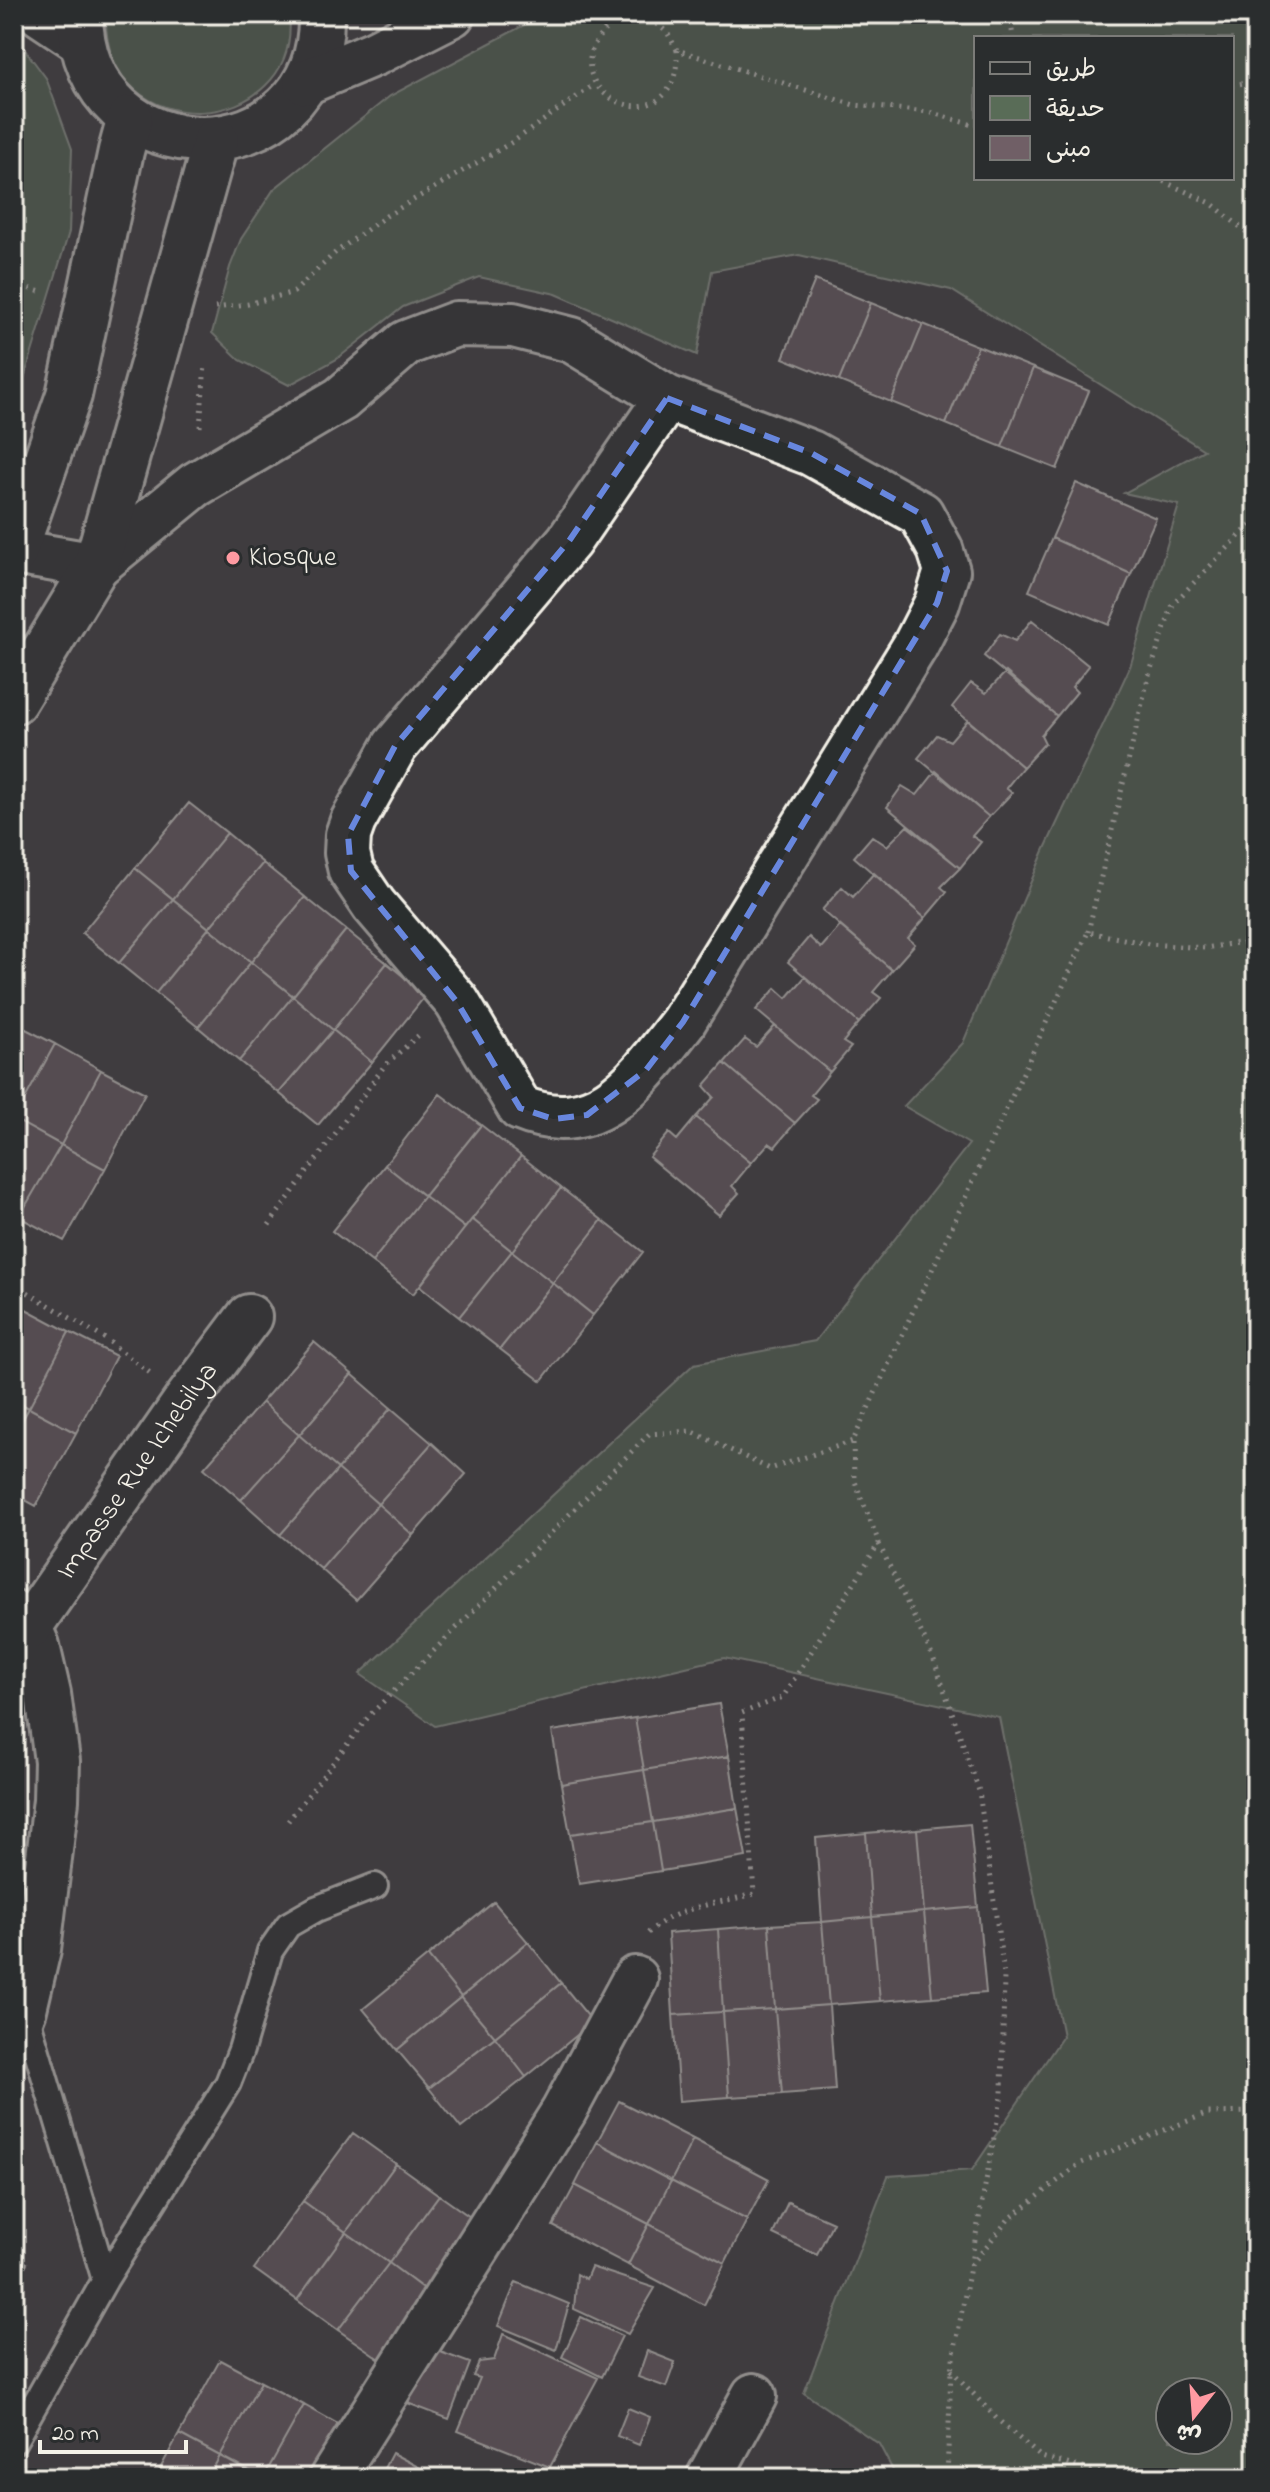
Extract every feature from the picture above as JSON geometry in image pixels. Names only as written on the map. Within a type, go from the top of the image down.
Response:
[{"type":"street","points":[[41,14],[80,27],[90,70],[107,97],[130,118],[171,137],[216,140],[267,122],[289,104],[306,82],[321,38],[321,14]]},
{"type":"street","points":[[306,82],[375,53],[452,14]]},
{"type":"street","points":[[130,118],[69,395],[14,553],[96,566],[195,485],[341,399],[406,343],[456,324],[513,325],[572,340],[667,398],[811,453],[921,514],[940,549],[947,571],[937,603],[915,646],[683,1022],[646,1070],[622,1092],[587,1115],[553,1119],[520,1108],[457,1002],[374,905],[351,871],[348,835],[395,746],[569,541],[667,398]]},
{"type":"street","points":[[14,701],[96,566],[216,140]]},
{"type":"street","name":"Impasse Rue Ichebilya","points":[[22,1620],[249,1317]]},
{"type":"street","points":[[19,2022],[38,1949],[56,1800],[57,1761],[43,1671],[22,1620]]},
{"type":"street","points":[[332,2478],[564,2111],[635,1979]]},
{"type":"street","points":[[709,2478],[754,2396]]},
{"type":"lane","points":[[14,2441],[105,2280],[228,2083],[270,1951],[288,1925],[316,1909],[375,1886]]},
{"type":"lane","points":[[19,2022],[105,2280]]},
{"type":"path","points":[[614,14],[618,22]]},
{"type":"path","points":[[1010,14],[1013,36]]},
{"type":"path","points":[[627,18],[649,21],[667,32],[677,50],[678,72],[668,91],[651,104],[630,107],[610,100],[595,84],[589,63],[594,43],[607,27],[627,18]]},
{"type":"path","points":[[677,50],[854,105],[929,112],[974,125]]},
{"type":"path","points":[[1234,85],[1256,81]]},
{"type":"path","points":[[172,295],[209,309],[248,304],[294,292],[336,252],[386,216],[514,141],[595,84]]},
{"type":"path","points":[[1160,180],[1211,203],[1256,240]]},
{"type":"path","points":[[195,485],[206,353]]},
{"type":"path","points":[[947,2478],[951,2370],[1002,2094],[1004,1975],[979,1791],[933,1657],[879,1543],[854,1479],[853,1441],[1088,932],[1148,678],[1173,604],[1256,519]]},
{"type":"path","points":[[1088,932],[1149,944],[1205,948],[1256,940]]},
{"type":"path","points":[[269,1225],[385,1065],[457,1002]]},
{"type":"path","points":[[14,1284],[107,1340],[186,1401]]},
{"type":"path","points":[[288,1821],[369,1716],[649,1434],[691,1431],[770,1469],[853,1441]]},
{"type":"path","points":[[635,1979],[645,1936],[662,1919],[685,1910],[754,1894],[742,1713],[783,1697],[879,1543]]},
{"type":"path","points":[[970,2266],[1008,2220],[1079,2164],[1208,2113],[1256,2112]]},
{"type":"path","points":[[951,2370],[997,2419],[1041,2457],[1120,2478]]},
{"type":"path","points":[[1222,2478],[1256,2473]]},
{"type":"highlighted area","points":[[667,398],[811,453],[921,514],[947,571],[937,603],[683,1022],[646,1070],[587,1115],[553,1119],[520,1108],[457,1002],[351,871],[348,835],[395,746],[569,541]]},
{"type":"green space","points":[[106,14],[289,14],[285,55],[266,86],[236,105],[201,112],[165,107],[134,89],[113,58]]},
{"type":"green space","points":[[545,14],[1256,14],[1256,2478],[897,2478],[879,2444],[804,2393],[888,2176],[972,2170],[1063,2036],[999,1717],[724,1658],[435,1726],[360,1674],[694,1364],[815,1341],[969,1144],[904,1106],[963,1043],[1043,853],[1130,667],[1179,505],[1124,493],[1204,450],[951,290],[799,255],[712,271],[697,355],[556,294],[479,277],[403,307],[337,359],[289,385],[240,360],[212,333],[241,239],[274,189],[390,96]]},
{"type":"green space","points":[[14,35],[46,78],[72,149],[69,232],[14,411]]},
{"type":"building","points":[[815,280],[871,303],[839,381],[783,358]]},
{"type":"building","points":[[871,303],[923,324],[891,402],[839,381]]},
{"type":"building","points":[[923,324],[978,346],[946,424],[891,402]]},
{"type":"building","points":[[978,346],[1033,368],[1002,447],[946,424]]},
{"type":"building","points":[[1033,368],[1089,391],[1057,469],[1002,447]]},
{"type":"building","points":[[1076,483],[1156,518],[1131,574],[1052,538]]},
{"type":"building","points":[[1052,538],[1131,574],[1109,625],[1029,591]]},
{"type":"building","points":[[1032,620],[1089,666],[1072,687],[1077,692],[1057,716],[984,656],[1000,634],[1015,641]]},
{"type":"building","points":[[1006,672],[1057,716],[1041,735],[1045,743],[1023,767],[952,707],[971,683],[986,693]]},
{"type":"building","points":[[968,720],[1023,767],[1006,788],[1012,793],[989,817],[918,758],[937,735],[950,741]]},
{"type":"building","points":[[936,771],[989,817],[972,836],[981,842],[960,868],[887,807],[902,786],[917,795]]},
{"type":"building","points":[[189,803],[227,833],[173,899],[135,868]]},
{"type":"building","points":[[907,826],[960,868],[941,887],[947,892],[925,918],[854,857],[872,836],[887,846]]},
{"type":"building","points":[[227,833],[263,863],[209,928],[173,899]]},
{"type":"building","points":[[263,863],[305,897],[251,962],[209,928]]},
{"type":"building","points":[[135,868],[173,899],[119,963],[82,933]]},
{"type":"building","points":[[874,873],[925,918],[908,938],[915,944],[892,970],[822,910],[842,887],[853,897]]},
{"type":"building","points":[[305,897],[346,930],[293,996],[251,962]]},
{"type":"building","points":[[173,899],[209,928],[156,993],[119,963]]},
{"type":"building","points":[[840,926],[892,970],[873,992],[881,998],[859,1023],[788,962],[809,937],[821,948]]},
{"type":"building","points":[[209,928],[251,962],[198,1027],[156,993]]},
{"type":"building","points":[[346,930],[387,963],[333,1030],[293,996]]},
{"type":"building","points":[[251,962],[293,996],[239,1061],[198,1027]]},
{"type":"building","points":[[387,963],[426,995],[372,1062],[333,1030]]},
{"type":"building","points":[[805,977],[859,1023],[843,1042],[851,1047],[830,1072],[756,1010],[776,988],[787,998]]},
{"type":"building","points":[[293,996],[333,1030],[279,1093],[239,1061]]},
{"type":"building","points":[[14,1023],[55,1044],[14,1119]]},
{"type":"building","points":[[775,1026],[830,1072],[811,1095],[817,1099],[795,1123],[724,1063],[745,1039],[756,1047]]},
{"type":"building","points":[[333,1030],[372,1062],[318,1125],[279,1093]]},
{"type":"building","points":[[55,1044],[101,1070],[61,1145],[14,1119]]},
{"type":"building","points":[[724,1063],[795,1123],[775,1147],[769,1143],[751,1163],[696,1117],[714,1097],[704,1086]]},
{"type":"building","points":[[101,1070],[145,1093],[105,1169],[61,1145]]},
{"type":"building","points":[[440,1094],[481,1125],[424,1196],[385,1165]]},
{"type":"building","points":[[696,1117],[751,1163],[732,1186],[739,1193],[719,1215],[649,1157],[669,1133],[677,1140]]},
{"type":"building","points":[[14,1119],[61,1145],[19,1217],[14,1214]]},
{"type":"building","points":[[481,1125],[521,1156],[465,1228],[424,1196]]},
{"type":"building","points":[[61,1145],[105,1169],[64,1241],[19,1217]]},
{"type":"building","points":[[521,1156],[561,1188],[512,1251],[472,1219]]},
{"type":"building","points":[[385,1165],[424,1196],[372,1262],[332,1231]]},
{"type":"building","points":[[561,1188],[602,1220],[553,1283],[512,1251]]},
{"type":"building","points":[[424,1196],[465,1228],[413,1294],[372,1262]]},
{"type":"building","points":[[472,1219],[512,1251],[459,1317],[420,1286]]},
{"type":"building","points":[[602,1220],[643,1252],[593,1315],[553,1283]]},
{"type":"building","points":[[512,1251],[553,1283],[500,1349],[459,1317]]},
{"type":"building","points":[[553,1283],[593,1315],[541,1381],[500,1349]]},
{"type":"building","points":[[14,1302],[24,1308],[14,1327]]},
{"type":"building","points":[[24,1308],[69,1332],[29,1408],[14,1400],[14,1327]]},
{"type":"building","points":[[69,1332],[116,1356],[76,1433],[29,1408]]},
{"type":"building","points":[[314,1342],[352,1374],[299,1435],[262,1402]]},
{"type":"building","points":[[352,1374],[391,1408],[338,1469],[299,1435]]},
{"type":"building","points":[[14,1400],[29,1408],[14,1435]]},
{"type":"building","points":[[262,1402],[299,1435],[241,1500],[204,1468]]},
{"type":"building","points":[[29,1408],[76,1433],[36,1506],[14,1494],[14,1435]]},
{"type":"building","points":[[391,1408],[432,1443],[378,1504],[338,1469]]},
{"type":"building","points":[[299,1435],[338,1469],[280,1535],[241,1500]]},
{"type":"building","points":[[432,1443],[466,1474],[413,1535],[378,1504]]},
{"type":"building","points":[[338,1469],[378,1504],[321,1569],[280,1535]]},
{"type":"building","points":[[378,1504],[413,1535],[356,1600],[321,1569]]},
{"type":"building","points":[[719,1704],[729,1756],[644,1770],[635,1718]]},
{"type":"building","points":[[635,1718],[644,1770],[561,1784],[552,1731]]},
{"type":"building","points":[[729,1756],[737,1808],[653,1822],[644,1770]]},
{"type":"building","points":[[644,1770],[653,1822],[570,1834],[561,1784]]},
{"type":"building","points":[[737,1808],[746,1857],[661,1871],[653,1822]]},
{"type":"building","points":[[653,1822],[661,1871],[579,1884],[570,1834]]},
{"type":"building","points":[[970,1824],[978,1907],[924,1912],[917,1829]]},
{"type":"building","points":[[917,1829],[924,1912],[872,1917],[866,1833]]},
{"type":"building","points":[[866,1833],[872,1917],[822,1922],[816,1838]]},
{"type":"building","points":[[494,1902],[528,1942],[461,1997],[428,1956]]},
{"type":"building","points":[[978,1907],[986,1993],[932,1997],[924,1912]]},
{"type":"building","points":[[924,1912],[932,1997],[880,2001],[872,1917]]},
{"type":"building","points":[[872,1917],[880,2001],[829,2005],[822,1922]]},
{"type":"building","points":[[822,1922],[829,2005],[775,2009],[769,1925]]},
{"type":"building","points":[[769,1925],[775,2009],[723,2012],[718,1929]]},
{"type":"building","points":[[718,1929],[723,2012],[673,2015],[668,1933]]},
{"type":"building","points":[[528,1942],[561,1983],[495,2037],[461,1997]]},
{"type":"building","points":[[428,1956],[461,1997],[397,2050],[363,2009]]},
{"type":"building","points":[[561,1983],[593,2022],[526,2077],[495,2037]]},
{"type":"building","points":[[461,1997],[495,2037],[429,2088],[397,2050]]},
{"type":"building","points":[[829,2005],[835,2090],[782,2094],[775,2009]]},
{"type":"building","points":[[775,2009],[782,2094],[729,2097],[723,2012]]},
{"type":"building","points":[[723,2012],[729,2097],[679,2101],[673,2015]]},
{"type":"building","points":[[495,2037],[526,2077],[461,2128],[429,2088]]},
{"type":"building","points":[[619,2101],[693,2139],[671,2181],[597,2142]]},
{"type":"building","points":[[353,2133],[396,2164],[346,2232],[303,2201]]},
{"type":"building","points":[[693,2139],[769,2179],[747,2220],[671,2181]]},
{"type":"building","points":[[597,2142],[671,2181],[649,2224],[575,2185]]},
{"type":"building","points":[[396,2164],[439,2195],[389,2263],[346,2232]]},
{"type":"building","points":[[671,2181],[747,2220],[725,2263],[649,2224]]},
{"type":"building","points":[[575,2185],[649,2224],[628,2265],[553,2226]]},
{"type":"building","points":[[439,2195],[480,2224],[429,2293],[389,2263]]},
{"type":"building","points":[[303,2201],[346,2232],[297,2300],[254,2269]]},
{"type":"building","points":[[788,2202],[833,2222],[817,2255],[773,2234]]},
{"type":"building","points":[[649,2224],[725,2263],[704,2305],[628,2265]]},
{"type":"building","points":[[346,2232],[389,2263],[338,2330],[297,2300]]},
{"type":"building","points":[[14,2257],[27,2263],[14,2287]]},
{"type":"building","points":[[389,2263],[429,2293],[380,2359],[338,2330]]},
{"type":"building","points":[[591,2267],[655,2288],[628,2334],[574,2309],[577,2274],[586,2279]]},
{"type":"building","points":[[516,2282],[569,2304],[556,2350],[498,2326]]},
{"type":"building","points":[[581,2317],[622,2336],[602,2377],[562,2357]]},
{"type":"building","points":[[503,2334],[598,2378],[550,2467],[458,2431],[480,2378],[473,2376],[479,2362],[494,2360]]},
{"type":"building","points":[[424,2346],[470,2363],[449,2419],[402,2401]]},
{"type":"building","points":[[647,2351],[675,2362],[666,2387],[638,2377]]},
{"type":"building","points":[[220,2360],[261,2382],[220,2456],[179,2434]]},
{"type":"building","points":[[261,2382],[304,2405],[263,2478],[220,2456]]},
{"type":"building","points":[[304,2405],[345,2428],[317,2478],[263,2478]]},
{"type":"building","points":[[628,2408],[650,2417],[639,2445],[617,2436]]},
{"type":"building","points":[[179,2434],[220,2456],[208,2478],[155,2478]]},
{"type":"building","points":[[392,2453],[439,2478],[379,2478]]},
{"type":"building","points":[[220,2456],[260,2478],[208,2478]]},
{"type":"place","name":"Kiosque","points":[[233,558]]}]
